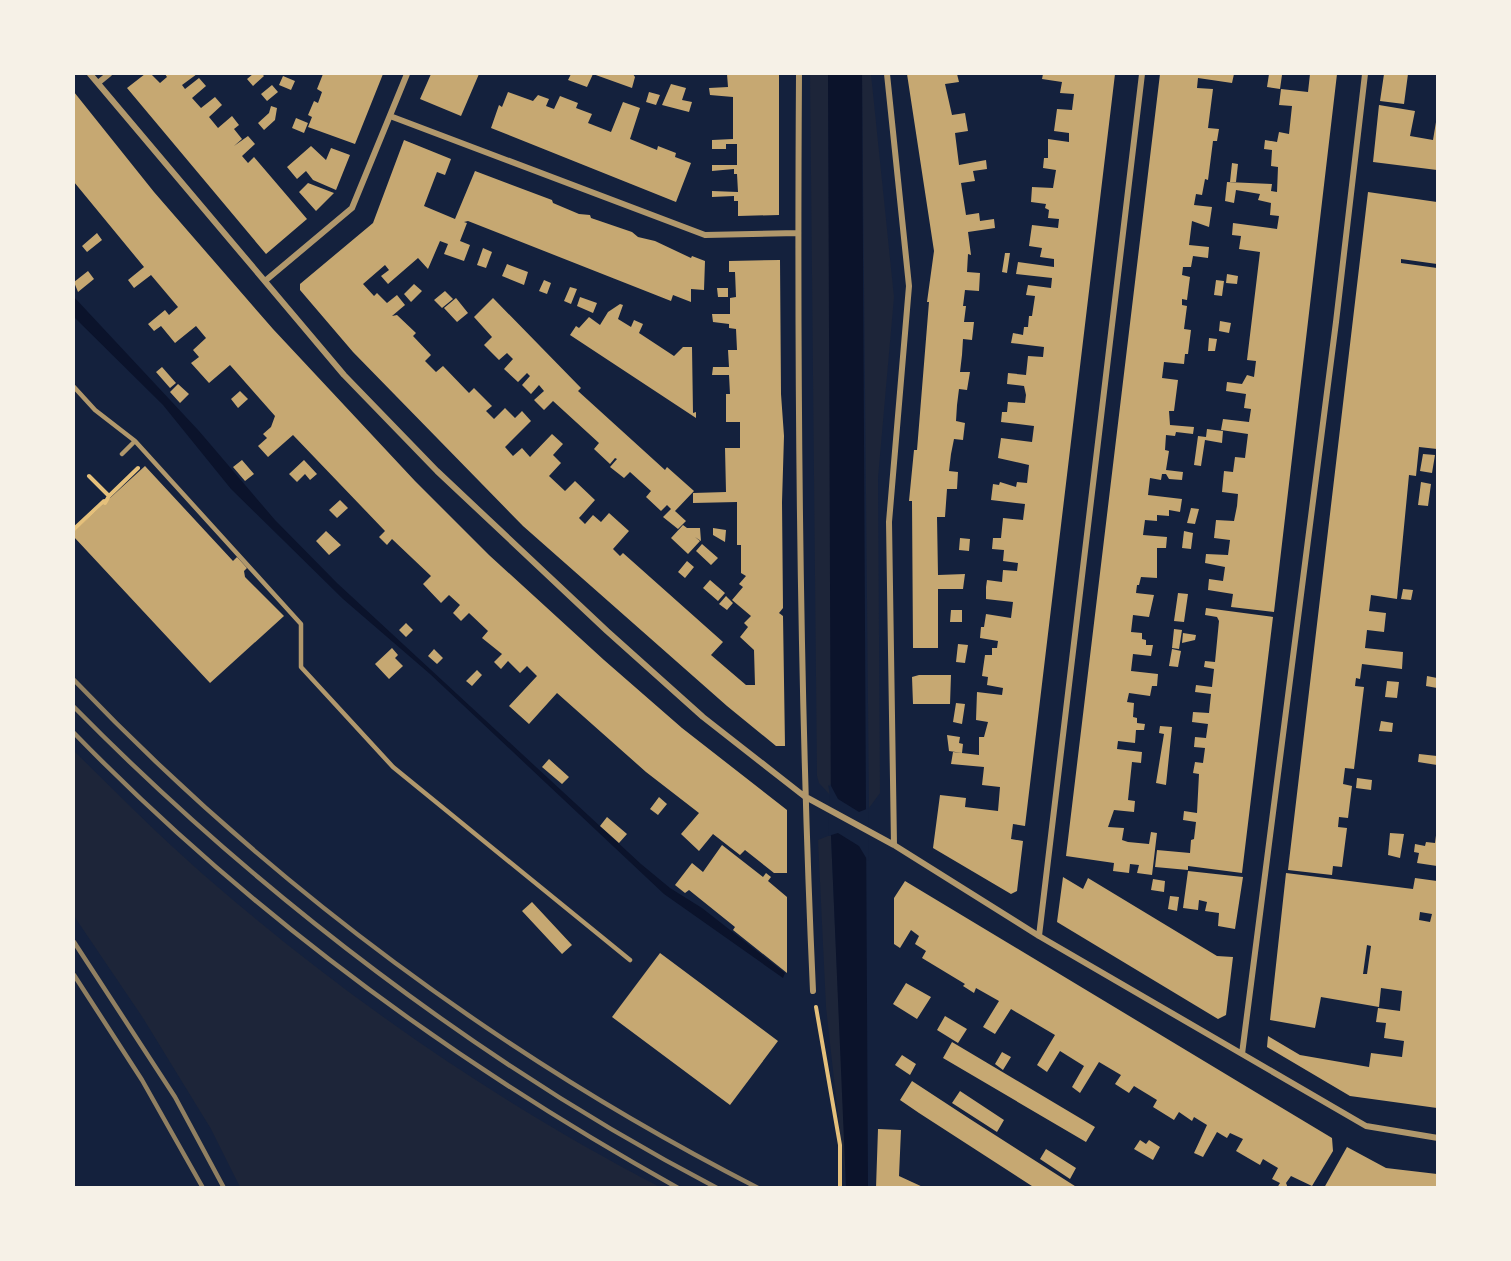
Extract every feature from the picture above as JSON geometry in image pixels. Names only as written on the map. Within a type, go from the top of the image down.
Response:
[{"type":"street","points":[[90,74],[344,375],[437,471],[607,632],[694,709],[804,796],[894,845],[1039,936],[1366,1126],[1437,1138]]},
{"type":"street","points":[[98,83],[109,74]]},
{"type":"street","points":[[266,281],[352,208],[407,74]]},
{"type":"street","points":[[798,74],[804,796],[813,991]]},
{"type":"street","points":[[887,74],[909,286],[889,522],[894,845]]},
{"type":"street","points":[[1039,936],[1142,74]]},
{"type":"street","points":[[1242,1054],[1336,322],[1365,74]]},
{"type":"street","points":[[390,116],[705,235],[798,233]]},
{"type":"lane","points":[[74,387],[95,410],[135,441],[302,624],[301,667],[393,767],[630,960]]},
{"type":"lane","points":[[122,454],[135,441]]},
{"type":"path","points":[[74,529],[150,457]]},
{"type":"path","points":[[89,476],[109,496]]},
{"type":"path","points":[[813,991],[840,1145],[840,1188]]},
{"type":"shaded area","points":[[810,74],[828,74],[833,785],[832,788],[828,785],[830,795],[819,783],[817,776]]},
{"type":"shaded area","points":[[828,74],[862,74],[868,1188],[846,1187],[831,836]]},
{"type":"shaded area","points":[[862,74],[871,74],[894,297],[878,478],[880,793],[869,808]]},
{"type":"shaded area","points":[[74,297],[199,431],[275,520],[337,583],[641,864],[785,973],[783,978],[664,894],[430,674],[343,599],[231,489],[163,405],[74,317]]},
{"type":"shaded area","points":[[74,751],[200,872],[322,972],[376,1012],[487,1087],[601,1156],[660,1187],[240,1187],[211,1129],[143,1018],[74,916]]},
{"type":"shaded area","points":[[831,836],[846,1170],[844,1170],[826,1007],[818,840]]},
{"type":"pier","points":[[830,784],[838,799],[859,812],[869,808],[868,861],[859,846],[838,833],[828,836]]},
{"type":"building","points":[[145,74],[151,74],[160,83],[167,77],[165,74],[197,74],[182,85],[185,89],[199,78],[206,86],[192,98],[201,108],[215,97],[222,105],[209,117],[218,128],[232,116],[239,125],[234,129],[242,139],[234,146],[248,136],[255,144],[242,156],[248,163],[254,157],[307,219],[266,254],[127,88]]},
{"type":"building","points":[[253,74],[264,76],[253,86],[247,79]]},
{"type":"building","points":[[323,74],[383,74],[355,144],[308,127],[312,117],[308,115],[314,101],[318,103],[322,92],[317,89]]},
{"type":"building","points":[[431,74],[479,74],[461,116],[420,99]]},
{"type":"building","points":[[571,74],[593,74],[587,87],[568,80]]},
{"type":"building","points":[[593,74],[633,74],[635,77],[632,88]]},
{"type":"building","points":[[727,74],[779,74],[779,215],[738,216],[738,201],[734,201],[734,196],[712,197],[712,191],[738,192],[737,174],[734,174],[734,169],[712,171],[712,165],[737,165],[737,144],[726,144],[726,149],[712,149],[712,140],[733,139],[733,97],[710,95],[709,88],[728,87]]},
{"type":"building","points":[[907,74],[957,74],[959,82],[945,84],[952,115],[965,113],[968,131],[955,133],[959,165],[986,160],[987,169],[973,171],[975,181],[961,183],[966,215],[979,213],[980,221],[994,219],[995,228],[968,232],[971,255],[968,254],[967,272],[980,273],[979,291],[965,290],[963,306],[966,306],[964,322],[974,322],[972,340],[963,339],[960,372],[970,372],[967,390],[959,389],[957,405],[956,421],[965,423],[963,440],[954,439],[951,454],[949,471],[958,472],[957,489],[947,489],[945,517],[937,517],[938,575],[965,574],[963,589],[938,589],[938,648],[913,648],[912,501],[909,501],[914,450],[917,450],[929,302],[927,302],[934,251]]},
{"type":"building","points":[[1043,74],[1115,74],[1025,826],[1013,824],[1011,839],[1023,841],[1017,891],[1011,894],[933,848],[940,795],[966,798],[965,807],[998,811],[1000,787],[982,785],[984,767],[951,764],[953,752],[979,755],[979,737],[984,737],[988,722],[976,720],[977,692],[1002,695],[1003,688],[987,685],[988,677],[982,676],[985,655],[992,655],[992,648],[997,648],[998,641],[980,638],[981,627],[984,627],[986,614],[1011,618],[1013,602],[986,599],[986,587],[987,580],[1002,582],[1003,570],[1017,571],[1018,563],[1003,561],[1004,550],[992,549],[993,538],[1001,538],[1003,518],[1023,520],[1025,504],[991,500],[993,484],[999,485],[1000,482],[1016,487],[1017,482],[1027,483],[1029,465],[998,458],[1001,438],[1032,442],[1034,426],[1001,422],[1002,412],[1007,412],[1008,402],[1025,403],[1024,386],[1007,384],[1008,373],[1026,375],[1028,356],[1043,357],[1044,347],[1011,343],[1013,333],[1023,335],[1024,327],[1028,327],[1029,316],[1032,316],[1035,296],[1026,295],[1028,285],[1051,288],[1052,278],[1016,274],[1018,262],[1054,267],[1054,259],[1040,257],[1042,248],[1029,246],[1032,225],[1058,228],[1059,219],[1048,218],[1049,210],[1045,208],[1046,204],[1031,202],[1032,187],[1053,188],[1056,170],[1043,168],[1044,158],[1048,158],[1048,139],[1069,142],[1069,133],[1054,131],[1057,109],[1072,110],[1074,94],[1060,93],[1062,82],[1042,79]]},
{"type":"building","points":[[1160,74],[1234,74],[1232,83],[1198,78],[1197,88],[1213,89],[1208,128],[1219,129],[1217,141],[1213,141],[1208,180],[1205,179],[1202,195],[1196,194],[1194,205],[1212,207],[1209,227],[1192,221],[1189,245],[1209,247],[1208,258],[1193,256],[1191,267],[1183,267],[1182,275],[1190,277],[1187,300],[1182,299],[1182,305],[1187,306],[1184,329],[1191,330],[1188,354],[1185,354],[1184,364],[1164,362],[1162,378],[1178,380],[1174,411],[1169,411],[1170,425],[1194,427],[1193,434],[1176,432],[1175,436],[1166,435],[1165,450],[1169,451],[1166,470],[1183,472],[1182,480],[1169,479],[1166,474],[1162,474],[1161,480],[1150,478],[1148,495],[1182,499],[1180,512],[1169,510],[1169,516],[1157,515],[1157,521],[1145,520],[1143,535],[1167,537],[1166,548],[1157,548],[1157,578],[1141,577],[1137,585],[1136,593],[1154,595],[1149,617],[1133,615],[1131,632],[1142,633],[1142,639],[1146,640],[1146,645],[1153,645],[1151,656],[1133,654],[1131,671],[1158,674],[1157,686],[1152,686],[1150,696],[1129,693],[1127,702],[1134,703],[1133,717],[1137,718],[1137,723],[1145,724],[1144,730],[1136,730],[1135,743],[1118,741],[1117,749],[1142,752],[1141,763],[1132,762],[1128,800],[1135,801],[1134,812],[1114,810],[1108,827],[1124,828],[1122,840],[1128,842],[1149,844],[1151,832],[1157,833],[1152,875],[1137,873],[1139,865],[1130,864],[1129,873],[1113,871],[1114,863],[1066,856]]},
{"type":"building","points":[[1269,74],[1282,75],[1280,89],[1267,87]]},
{"type":"building","points":[[1310,74],[1337,74],[1274,612],[1231,607],[1233,594],[1208,590],[1209,579],[1223,581],[1225,567],[1205,563],[1206,554],[1228,555],[1230,540],[1214,538],[1216,520],[1234,521],[1237,506],[1238,494],[1222,492],[1224,471],[1233,472],[1235,457],[1245,458],[1248,434],[1221,430],[1223,419],[1249,422],[1251,409],[1244,408],[1246,394],[1226,391],[1227,382],[1242,384],[1247,375],[1254,377],[1256,361],[1247,360],[1260,252],[1239,249],[1241,236],[1232,235],[1233,223],[1277,229],[1279,216],[1270,215],[1271,203],[1258,200],[1260,194],[1236,190],[1234,203],[1225,201],[1227,182],[1272,184],[1271,191],[1277,192],[1278,167],[1271,166],[1272,150],[1264,149],[1265,140],[1277,142],[1279,132],[1289,134],[1292,106],[1279,105],[1281,89],[1308,92]]},
{"type":"building","points":[[1384,74],[1408,74],[1404,104],[1380,101]]},
{"type":"building","points":[[283,76],[295,81],[291,90],[279,85]]},
{"type":"building","points":[[671,84],[686,88],[682,100],[692,102],[689,112],[662,105]]},
{"type":"building","points":[[272,85],[278,92],[267,101],[261,94]]},
{"type":"building","points":[[74,92],[154,192],[273,329],[415,481],[489,555],[604,660],[682,728],[787,810],[787,873],[774,873],[745,850],[740,855],[713,834],[699,851],[681,834],[699,813],[646,772],[557,693],[529,724],[509,706],[537,676],[527,666],[520,673],[508,661],[501,669],[494,662],[502,654],[482,638],[488,631],[469,613],[461,621],[453,613],[460,605],[449,595],[441,603],[423,584],[431,576],[392,539],[387,545],[379,537],[385,531],[293,435],[268,457],[258,446],[267,438],[263,434],[271,427],[275,416],[230,365],[209,383],[191,363],[199,357],[193,350],[206,338],[196,326],[175,343],[161,326],[154,331],[148,324],[165,310],[169,315],[178,307],[151,275],[134,288],[128,280],[144,267],[74,182]]},
{"type":"building","points":[[508,92],[533,101],[538,95],[549,99],[546,106],[554,109],[560,96],[578,103],[576,108],[592,114],[588,123],[611,132],[623,102],[640,108],[630,139],[657,150],[658,146],[676,153],[675,157],[691,163],[676,202],[491,128],[499,105],[502,107]]},
{"type":"building","points":[[649,92],[660,95],[656,105],[646,102]]},
{"type":"building","points":[[1379,105],[1415,111],[1410,136],[1433,140],[1437,116],[1437,170],[1373,162]]},
{"type":"building","points":[[271,106],[277,108],[275,120],[264,130],[258,123],[269,113]]},
{"type":"building","points":[[296,118],[308,123],[304,133],[292,128]]},
{"type":"building","points":[[404,140],[451,159],[445,175],[437,172],[424,206],[455,219],[475,171],[552,200],[553,203],[579,214],[590,215],[591,218],[632,232],[638,237],[655,241],[691,258],[692,256],[705,261],[704,290],[691,289],[691,302],[673,295],[671,301],[468,221],[464,222],[467,223],[460,241],[470,245],[464,261],[444,254],[448,244],[440,241],[428,269],[418,258],[388,284],[381,276],[389,270],[385,265],[363,284],[374,296],[377,293],[387,303],[397,295],[405,305],[392,316],[397,315],[416,333],[413,336],[431,355],[425,361],[436,372],[443,366],[469,393],[474,388],[492,406],[486,411],[494,419],[505,408],[515,418],[522,411],[531,421],[505,447],[513,456],[522,448],[530,457],[552,434],[563,444],[553,455],[561,463],[549,476],[565,491],[575,481],[595,500],[579,518],[585,524],[593,515],[601,522],[609,513],[629,531],[613,549],[620,556],[623,553],[723,642],[711,655],[746,685],[755,685],[754,650],[740,637],[748,627],[744,623],[751,616],[732,600],[743,587],[739,584],[746,576],[741,573],[741,545],[737,545],[737,502],[693,503],[693,493],[726,492],[725,448],[740,448],[740,422],[726,422],[726,394],[730,394],[729,375],[712,375],[713,367],[729,367],[728,350],[737,350],[736,329],[729,328],[729,324],[713,322],[712,314],[730,314],[730,298],[736,297],[735,272],[729,272],[729,261],[780,260],[781,394],[784,436],[783,608],[779,613],[783,616],[785,746],[776,746],[727,706],[523,526],[353,352],[300,290],[300,284],[373,223]]},
{"type":"building","points":[[311,146],[326,160],[331,148],[350,155],[336,190],[313,180],[306,171],[297,179],[287,167]]},
{"type":"building","points":[[1232,163],[1238,164],[1236,182],[1230,182]]},
{"type":"building","points":[[308,183],[334,193],[316,211],[299,192]]},
{"type":"building","points":[[1368,192],[1437,202],[1437,264],[1401,259],[1401,263],[1437,268],[1437,449],[1419,447],[1416,476],[1409,475],[1397,599],[1371,595],[1369,611],[1386,613],[1384,632],[1367,630],[1365,648],[1403,652],[1402,669],[1362,664],[1360,679],[1356,678],[1355,686],[1364,687],[1354,769],[1345,768],[1343,784],[1352,786],[1348,818],[1339,817],[1338,827],[1347,828],[1342,867],[1333,866],[1332,875],[1288,870]]},
{"type":"building","points":[[97,233],[102,240],[87,252],[82,246]]},
{"type":"building","points":[[483,248],[492,252],[486,268],[477,265]]},
{"type":"building","points":[[1005,253],[1010,253],[1007,273],[1002,272]]},
{"type":"building","points":[[507,264],[528,272],[524,285],[502,276]]},
{"type":"building","points":[[88,271],[94,279],[78,292],[74,282]]},
{"type":"building","points":[[1227,274],[1238,276],[1237,284],[1226,283]]},
{"type":"building","points":[[544,280],[551,283],[547,294],[539,291]]},
{"type":"building","points":[[1216,280],[1224,281],[1222,296],[1214,295]]},
{"type":"building","points":[[414,284],[422,291],[411,302],[404,294]]},
{"type":"building","points":[[570,287],[577,289],[571,304],[564,301]]},
{"type":"building","points":[[717,288],[728,288],[728,297],[718,297]]},
{"type":"building","points":[[445,291],[453,299],[442,308],[434,300]]},
{"type":"building","points":[[580,297],[597,303],[593,313],[577,306]]},
{"type":"building","points":[[456,298],[468,313],[457,322],[444,308]]},
{"type":"building","points":[[493,298],[581,388],[578,391],[665,470],[667,467],[694,491],[675,511],[686,521],[678,529],[663,517],[671,509],[667,505],[661,511],[646,497],[651,491],[630,472],[624,478],[610,467],[617,459],[615,458],[610,464],[594,449],[599,443],[553,401],[544,410],[534,400],[544,391],[539,385],[531,394],[522,385],[530,376],[527,373],[518,382],[504,369],[513,359],[507,353],[499,360],[484,345],[492,337],[474,317]]},
{"type":"building","points":[[620,304],[623,305],[618,319],[631,327],[634,320],[643,324],[639,333],[674,356],[683,347],[692,347],[693,413],[696,412],[696,418],[570,335],[576,326],[579,328],[589,317],[600,325],[608,312]]},
{"type":"building","points":[[1220,321],[1231,323],[1229,333],[1219,331]]},
{"type":"building","points":[[1209,338],[1217,339],[1215,351],[1208,351]]},
{"type":"building","points":[[162,367],[176,383],[170,388],[156,372]]},
{"type":"building","points":[[178,384],[189,394],[180,403],[170,392]]},
{"type":"building","points":[[240,391],[248,399],[238,408],[231,399]]},
{"type":"building","points":[[1207,429],[1223,431],[1222,443],[1205,440],[1201,466],[1194,465],[1198,436],[1206,437]]},
{"type":"building","points":[[1423,454],[1435,455],[1432,473],[1420,471]]},
{"type":"building","points":[[242,460],[254,474],[245,481],[233,467]]},
{"type":"building","points":[[304,460],[317,474],[310,480],[305,474],[297,482],[289,474]]},
{"type":"building","points":[[145,466],[233,561],[237,557],[247,568],[244,571],[245,577],[284,616],[210,683],[74,537],[74,531]]},
{"type":"building","points":[[1421,482],[1431,484],[1428,506],[1418,505]]},
{"type":"building","points":[[340,500],[348,508],[337,518],[329,510]]},
{"type":"building","points":[[1191,508],[1199,509],[1195,524],[1187,523]]},
{"type":"building","points":[[683,525],[687,528],[700,528],[701,541],[695,537],[700,541],[688,554],[671,538]]},
{"type":"building","points":[[713,528],[726,530],[725,542],[713,535]]},
{"type":"building","points":[[326,531],[341,545],[329,555],[316,541]]},
{"type":"building","points":[[1184,531],[1193,533],[1191,549],[1182,548]]},
{"type":"building","points":[[960,538],[970,539],[969,551],[959,550]]},
{"type":"building","points":[[702,544],[718,558],[711,565],[696,551]]},
{"type":"building","points":[[687,561],[694,567],[685,578],[678,572]]},
{"type":"building","points":[[710,580],[725,593],[718,601],[703,588]]},
{"type":"building","points":[[1403,589],[1413,590],[1411,600],[1401,599]]},
{"type":"building","points":[[1178,593],[1188,594],[1184,622],[1174,621]]},
{"type":"building","points":[[726,596],[733,603],[727,610],[719,604]]},
{"type":"building","points":[[1206,608],[1273,617],[1242,873],[1188,866],[1188,870],[1155,867],[1157,850],[1190,853],[1191,840],[1194,839],[1196,822],[1183,820],[1184,811],[1197,813],[1199,774],[1193,773],[1195,762],[1203,763],[1205,748],[1194,747],[1195,737],[1206,738],[1208,724],[1192,722],[1193,712],[1209,713],[1211,694],[1195,692],[1196,685],[1212,687],[1214,669],[1204,667],[1205,661],[1215,662],[1219,621],[1217,617],[1205,615]]},
{"type":"building","points":[[951,610],[962,610],[962,622],[950,622]]},
{"type":"building","points":[[406,623],[413,630],[406,637],[399,630]]},
{"type":"building","points":[[1174,629],[1182,630],[1179,649],[1172,648]]},
{"type":"building","points":[[1183,633],[1196,635],[1195,640],[1182,643]]},
{"type":"building","points":[[958,644],[968,645],[965,663],[956,662]]},
{"type":"building","points":[[392,648],[398,655],[395,658],[403,666],[389,679],[375,664]]},
{"type":"building","points":[[434,649],[443,658],[437,664],[428,656]]},
{"type":"building","points":[[1172,649],[1181,651],[1178,667],[1169,666]]},
{"type":"building","points":[[477,670],[482,675],[472,686],[466,681]]},
{"type":"building","points":[[951,675],[950,704],[913,704],[912,677]]},
{"type":"building","points":[[1427,676],[1437,678],[1437,688],[1426,686]]},
{"type":"building","points":[[1387,681],[1399,682],[1397,698],[1385,697]]},
{"type":"building","points":[[956,703],[965,704],[962,724],[953,722]]},
{"type":"building","points":[[1381,721],[1393,723],[1392,732],[1379,731]]},
{"type":"building","points":[[1160,726],[1172,727],[1166,785],[1156,783],[1164,734],[1159,733]]},
{"type":"building","points":[[947,735],[960,737],[959,743],[963,744],[962,753],[949,751]]},
{"type":"building","points":[[1419,754],[1437,756],[1437,765],[1418,762]]},
{"type":"building","points":[[549,759],[569,777],[562,784],[542,767]]},
{"type":"building","points":[[1357,778],[1372,780],[1371,790],[1356,788]]},
{"type":"building","points":[[659,797],[667,804],[658,815],[650,809]]},
{"type":"building","points":[[607,817],[627,834],[619,843],[600,826]]},
{"type":"building","points":[[1437,828],[1437,866],[1417,863],[1419,853],[1414,852],[1415,844],[1425,846],[1426,842],[1435,843]]},
{"type":"building","points":[[1390,833],[1404,834],[1400,858],[1388,855]]},
{"type":"building","points":[[722,845],[763,877],[766,873],[771,877],[768,881],[787,897],[787,973],[733,930],[735,927],[689,890],[685,893],[675,885],[692,863],[703,872]]},
{"type":"building","points":[[1188,871],[1243,877],[1235,929],[1218,926],[1219,913],[1205,911],[1207,902],[1199,900],[1198,910],[1183,908]]},
{"type":"building","points":[[1286,873],[1413,889],[1415,878],[1437,881],[1437,1108],[1350,1096],[1267,1047],[1268,1036],[1300,1055],[1369,1067],[1371,1053],[1402,1057],[1404,1041],[1384,1038],[1386,1023],[1376,1022],[1378,1008],[1400,1011],[1402,991],[1381,988],[1379,1007],[1321,997],[1315,1028],[1270,1020]],"holes":[[[1420,912],[1432,914],[1430,922],[1419,920]],[[1367,945],[1371,946],[1367,974],[1363,974]]]},
{"type":"building","points":[[1063,877],[1083,889],[1088,878],[1217,956],[1233,957],[1226,1015],[1218,1019],[1057,922]]},
{"type":"building","points":[[1153,879],[1165,881],[1164,892],[1151,890]]},
{"type":"building","points":[[905,881],[1332,1138],[1333,1151],[1312,1186],[1291,1176],[1286,1183],[1288,1188],[1277,1188],[1280,1183],[1272,1179],[1278,1168],[1263,1159],[1260,1165],[1236,1151],[1243,1139],[1230,1133],[1227,1138],[1217,1132],[1203,1157],[1194,1153],[1207,1125],[1194,1117],[1192,1121],[1179,1112],[1174,1120],[1153,1107],[1157,1100],[1134,1086],[1129,1093],[1115,1084],[1121,1075],[1099,1062],[1080,1093],[1072,1087],[1084,1066],[1060,1051],[1047,1072],[1037,1065],[1055,1035],[1011,1009],[995,1034],[983,1027],[999,1001],[976,988],[974,993],[963,986],[965,984],[922,958],[926,951],[915,944],[919,936],[911,930],[900,948],[894,944],[894,898]]},
{"type":"building","points":[[1170,896],[1179,897],[1177,911],[1168,909]]},
{"type":"building","points":[[532,902],[572,945],[562,954],[522,911]]},
{"type":"building","points":[[660,953],[778,1041],[730,1105],[612,1017]]},
{"type":"building","points":[[906,983],[931,997],[917,1019],[893,1004]]},
{"type":"building","points":[[945,1016],[967,1029],[958,1043],[937,1030]]},
{"type":"building","points":[[952,1042],[1095,1127],[1086,1142],[943,1058]]},
{"type":"building","points":[[1002,1052],[1011,1057],[1003,1070],[995,1064]]},
{"type":"building","points":[[902,1055],[916,1064],[910,1075],[895,1065]]},
{"type":"building","points":[[912,1081],[1078,1188],[1035,1188],[900,1100]]},
{"type":"building","points":[[960,1091],[1004,1120],[997,1132],[952,1103]]},
{"type":"building","points":[[878,1129],[901,1130],[899,1176],[925,1188],[876,1188]]},
{"type":"building","points":[[1140,1140],[1146,1144],[1149,1140],[1160,1147],[1153,1160],[1134,1149]]},
{"type":"building","points":[[1347,1147],[1386,1168],[1437,1174],[1437,1188],[1324,1188]]},
{"type":"building","points":[[1046,1149],[1076,1168],[1070,1179],[1040,1159]]},
{"type":"railway","points":[[74,680],[149,755],[228,828],[310,897],[395,963],[482,1025],[572,1083],[664,1138],[758,1188]]},
{"type":"railway","points":[[74,707],[219,844],[377,972],[460,1032],[544,1088],[630,1140],[717,1188]]},
{"type":"railway","points":[[74,733],[141,799],[212,863],[284,924],[360,982],[437,1038],[516,1090],[596,1141],[678,1188]]},
{"type":"railway","points":[[74,942],[175,1097],[224,1188]]},
{"type":"railway","points":[[74,975],[142,1080],[203,1188]]}]
